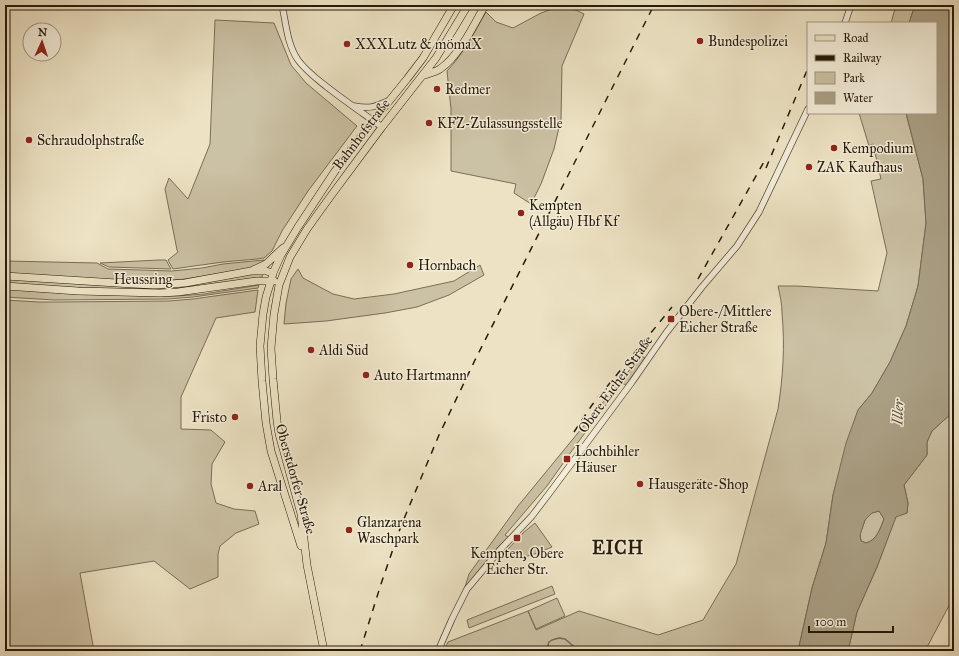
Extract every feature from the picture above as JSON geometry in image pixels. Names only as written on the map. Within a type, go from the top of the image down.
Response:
[{"type":"main road","name":"Bahnhofstraße","points":[[270,281],[287,244],[298,227],[335,172],[373,120],[423,58],[454,5]]},
{"type":"main road","name":"Bahnhofstraße","points":[[280,281],[290,257],[307,229],[382,127],[436,58],[468,5]]},
{"type":"main road","points":[[422,76],[438,70],[446,64],[463,42],[485,5]]},
{"type":"main road","points":[[251,271],[266,264],[287,244]]},
{"type":"main road","name":"Heussring","points":[[5,276],[154,285],[185,283],[251,271],[266,271],[273,273]]},
{"type":"main road","points":[[273,273],[280,281]]},
{"type":"main road","name":"Heussring","points":[[5,286],[78,291],[160,293],[178,292],[257,281],[280,281]]},
{"type":"main road","name":"Oberstdorfer Straße","points":[[270,281],[263,314],[260,346],[266,423],[271,451],[307,566]]},
{"type":"main road","name":"Oberstdorfer Straße","points":[[280,281],[276,299],[271,348],[274,396],[279,434],[301,514],[307,566],[324,651]]},
{"type":"street","points":[[282,5],[287,31],[298,60],[308,72],[382,127]]},
{"type":"street","points":[[845,22],[851,5]]},
{"type":"street","points":[[351,105],[366,108],[374,107],[390,100]]},
{"type":"street","name":"Obere Eicher Straße","points":[[438,651],[467,589],[499,551],[532,516],[632,382],[666,333],[737,246],[759,212],[807,111]]},
{"type":"green space","points":[[896,5],[915,5],[909,22],[891,22]]},
{"type":"green space","points":[[560,6],[576,10],[584,14],[562,66],[561,119],[554,149],[541,184],[531,204],[514,193],[516,184],[451,171],[451,109],[447,71],[464,50],[486,12],[496,22],[513,28],[541,13]]},
{"type":"green space","points":[[215,20],[274,23],[291,65],[306,83],[357,126],[308,191],[282,231],[272,251],[264,258],[173,269],[168,260],[178,252],[165,189],[169,178],[188,199],[210,144]]},
{"type":"green space","points":[[859,114],[906,114],[923,179],[926,223],[918,286],[906,326],[890,362],[872,393],[858,410],[833,495],[826,543],[812,588],[798,651],[444,651],[448,642],[528,611],[536,630],[579,611],[658,635],[703,620],[736,564],[778,409],[782,373],[783,325],[782,306],[778,286],[878,291],[887,253],[871,181],[881,179],[873,144],[869,146]]},
{"type":"green space","points":[[166,260],[171,269],[109,267],[100,263]]},
{"type":"green space","points":[[264,260],[264,262],[250,268],[185,279],[155,282],[5,274],[5,261],[97,263],[108,269],[172,271]]},
{"type":"green space","points":[[480,265],[484,275],[449,295],[417,307],[326,321],[284,324],[286,303],[291,279],[298,269],[303,278],[333,294],[354,299],[394,294],[454,281]]},
{"type":"green space","points":[[263,273],[262,277],[178,289],[160,290],[79,288],[5,283],[5,279],[133,287]]},
{"type":"green space","points":[[259,285],[258,288],[168,299],[54,300],[5,297],[5,289],[78,294],[178,296],[204,294]]},
{"type":"green space","points":[[258,290],[255,312],[216,318],[181,397],[181,429],[211,430],[225,442],[212,464],[211,484],[216,503],[234,509],[255,511],[259,524],[236,533],[220,546],[218,554],[218,577],[190,589],[154,561],[80,573],[94,651],[5,651],[5,300],[39,302],[169,301]]},
{"type":"green space","points":[[641,356],[645,358],[626,385],[622,383],[547,486],[505,535],[508,537],[465,587],[469,574],[518,506]]},
{"type":"green space","points":[[953,412],[954,595],[952,600],[925,651],[848,651],[857,612],[877,567],[896,516],[907,513],[908,503],[904,485],[927,455],[927,442],[932,431]]},
{"type":"green space","points":[[879,511],[884,519],[878,534],[870,542],[866,543],[861,541],[860,535],[865,520],[872,513]]},
{"type":"green space","points":[[535,523],[552,547],[525,557],[509,556],[507,551],[508,549]]},
{"type":"green space","points":[[552,586],[555,594],[469,628],[467,620]]},
{"type":"green space","points":[[557,598],[565,616],[536,629],[528,611]]},
{"type":"water","name":"Iller","points":[[915,5],[954,5],[954,409],[953,412],[932,431],[927,442],[927,455],[904,485],[908,503],[907,513],[896,517],[877,567],[857,612],[848,651],[798,651],[812,588],[826,543],[833,495],[846,443],[858,410],[872,393],[890,362],[906,326],[918,286],[926,223],[923,179],[906,114],[937,114],[937,22],[909,22]],"holes":[[[879,511],[884,519],[878,534],[870,542],[866,543],[861,541],[860,535],[865,520],[872,513]]]},
{"type":"waterway","points":[[546,651],[549,642],[559,638],[565,639],[578,650],[584,651]]},
{"type":"railway","points":[[360,651],[401,526],[439,435],[475,360],[654,5]]},
{"type":"railway","points":[[766,168],[807,70]]},
{"type":"railway","points":[[698,279],[765,160]]},
{"type":"railway","points":[[574,432],[592,405],[672,307]]},
{"type":"place","name":"Bundespolizei","points":[[700,41]]},
{"type":"place","name":"XXXLutz & mömaX","points":[[347,44]]},
{"type":"place","name":"Redmer","points":[[437,89]]},
{"type":"place","name":"KFZ-Zulassungsstelle","points":[[429,123]]},
{"type":"place","name":"Schraudolphstraße","points":[[29,140]]},
{"type":"place","name":"Kempodium","points":[[834,148]]},
{"type":"place","name":"ZAK Kaufhaus","points":[[809,167]]},
{"type":"place","name":"Kempten (Allgäu) Hbf Kf","points":[[521,213]]},
{"type":"place","name":"Hornbach","points":[[410,265]]},
{"type":"place","name":"Obere-/Mittlere Eicher Straße","points":[[671,319]]},
{"type":"place","name":"Aldi Süd","points":[[311,350]]},
{"type":"place","name":"Auto Hartmann","points":[[366,375]]},
{"type":"place","name":"Fristo","points":[[235,417]]},
{"type":"place","name":"Lochbihler Häuser","points":[[567,459]]},
{"type":"place","name":"Hausgeräte-Shop","points":[[640,484]]},
{"type":"place","name":"Aral","points":[[250,486]]},
{"type":"place","name":"Glanzarena Waschpark","points":[[349,530]]},
{"type":"place","name":"Kempten, Obere Eicher Str.","points":[[517,538]]},
{"type":"district","name":"EICH","points":[[618,548]]}]
